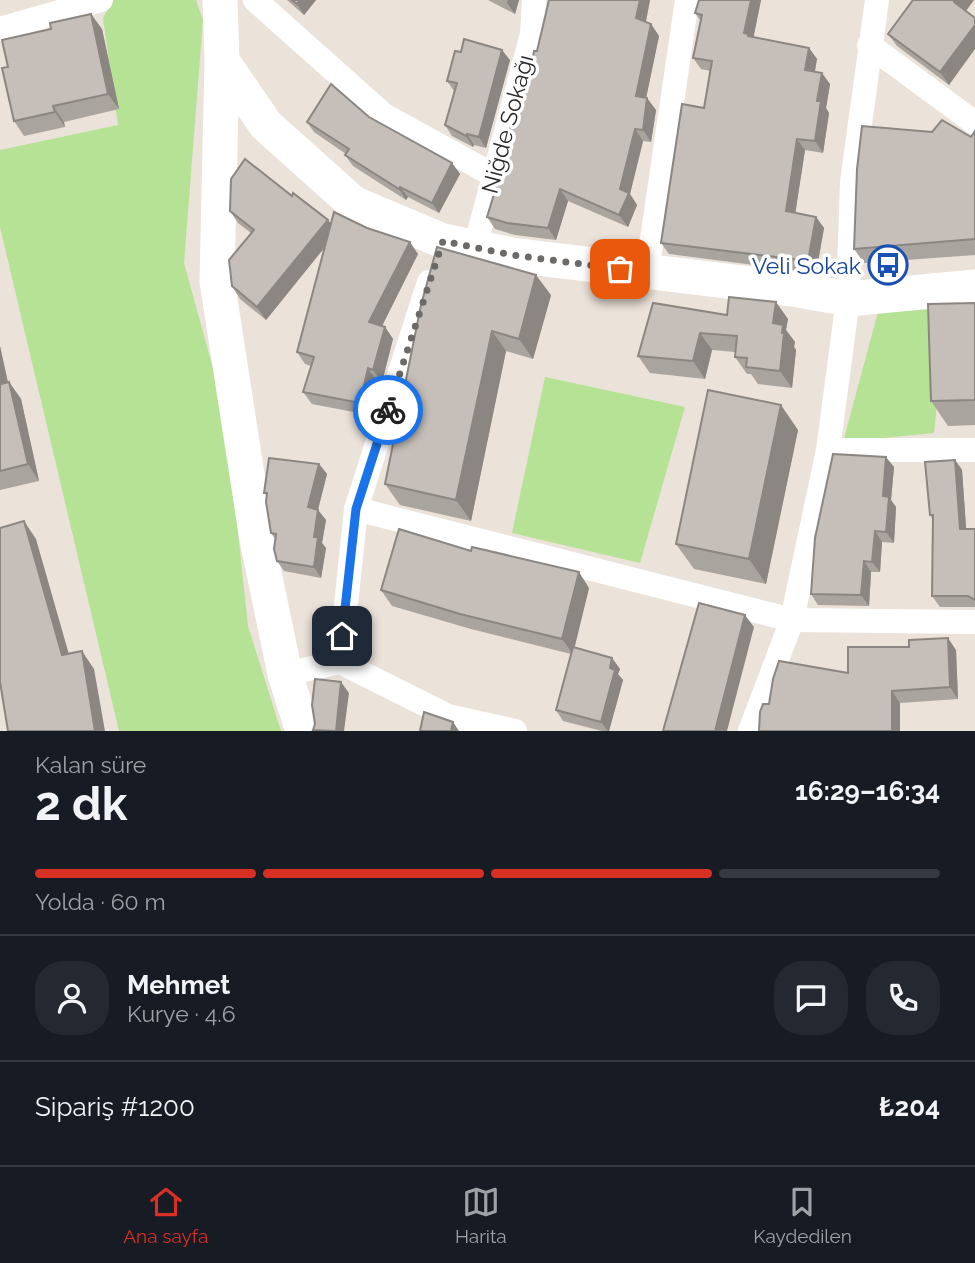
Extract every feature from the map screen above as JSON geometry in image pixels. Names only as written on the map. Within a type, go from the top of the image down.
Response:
[{"type":"street","points":[[220,0],[222,61],[217,281],[257,539],[285,674],[303,731]]},
{"type":"street","points":[[255,0],[384,115],[493,175]]},
{"type":"street","name":"Niğde Sokağı","points":[[340,662],[356,509],[458,244],[493,175],[532,34],[534,0]]},
{"type":"street","points":[[647,273],[687,0]]},
{"type":"street","points":[[750,731],[792,620],[828,450],[848,299],[852,182],[877,0]]},
{"type":"street","points":[[0,29],[101,1]]},
{"type":"street","points":[[869,45],[975,123]]},
{"type":"street","points":[[222,61],[266,125],[353,203],[458,244],[512,255],[799,290],[848,299],[975,287]]},
{"type":"street","points":[[828,450],[975,450]]},
{"type":"street","points":[[356,509],[792,620],[975,622]]},
{"type":"street","points":[[285,674],[340,662],[448,716],[515,731]]},
{"type":"green space","points":[[113,0],[196,0],[203,20],[184,263],[225,412],[248,626],[281,731],[119,731],[0,227],[0,150],[118,125],[103,18]]},
{"type":"green space","points":[[947,304],[934,433],[843,442],[878,312]]},
{"type":"green space","points":[[545,377],[685,407],[640,563],[512,533]]},
{"type":"building","points":[[549,0],[640,0],[636,18],[651,24],[636,96],[647,98],[643,130],[635,129],[620,189],[629,193],[619,215],[560,189],[548,228],[507,223],[487,217],[509,145],[506,144],[530,56],[533,57],[534,51],[537,51]]},
{"type":"building","points":[[699,0],[751,0],[744,33],[809,48],[805,70],[822,73],[817,101],[821,101],[815,141],[797,139],[786,211],[816,217],[808,261],[661,243],[682,104],[704,108],[712,61],[693,58],[702,15],[695,13]]},
{"type":"building","points":[[913,0],[955,0],[954,2],[975,18],[975,25],[940,72],[888,34]]},
{"type":"building","points":[[91,14],[108,94],[53,106],[55,112],[14,121],[2,68],[8,67],[2,40],[51,29],[50,23]]},
{"type":"building","points":[[464,39],[502,50],[479,137],[466,136],[445,125],[457,83],[447,81],[455,51],[461,52]]},
{"type":"building","points":[[331,84],[369,117],[452,163],[432,203],[400,187],[399,189],[345,155],[349,149],[307,122]]},
{"type":"building","points":[[942,120],[971,137],[975,131],[975,239],[854,249],[857,169],[862,126],[932,132]]},
{"type":"building","points":[[245,159],[328,220],[257,307],[232,286],[229,260],[254,230],[230,211],[231,179]]},
{"type":"building","points":[[334,212],[367,228],[410,242],[369,322],[385,327],[373,370],[368,368],[360,403],[303,392],[314,357],[297,352]]},
{"type":"building","points":[[437,247],[536,275],[519,339],[492,331],[456,500],[385,484],[421,305]]},
{"type":"building","points":[[729,297],[776,302],[773,323],[783,325],[784,333],[780,371],[746,367],[747,358],[735,357],[737,336],[700,333],[693,361],[638,356],[653,303],[727,315]]},
{"type":"building","points":[[975,303],[975,400],[931,401],[928,304]]},
{"type":"building","points":[[0,380],[1,384],[9,382],[28,464],[0,471]]},
{"type":"building","points":[[708,390],[781,405],[749,559],[676,544]]},
{"type":"building","points":[[833,454],[886,457],[883,496],[889,497],[886,532],[875,531],[872,562],[864,561],[861,595],[811,594],[815,538]]},
{"type":"building","points":[[269,458],[319,464],[308,507],[318,510],[314,537],[318,537],[314,567],[277,561],[274,549],[276,534],[271,533],[267,493],[264,493]]},
{"type":"building","points":[[955,460],[960,529],[975,529],[975,600],[968,596],[932,596],[933,515],[930,515],[925,462]]},
{"type":"building","points":[[24,521],[62,655],[82,651],[95,731],[8,731],[0,682],[0,528]]},
{"type":"building","points":[[399,529],[471,551],[472,547],[579,572],[562,639],[460,614],[381,590]]},
{"type":"building","points":[[699,603],[745,615],[715,731],[663,731]]},
{"type":"building","points":[[948,638],[950,687],[892,691],[892,731],[759,731],[760,712],[763,704],[769,704],[779,661],[848,673],[848,647],[909,647],[909,640]]},
{"type":"building","points":[[573,647],[612,658],[610,668],[615,670],[601,722],[556,710]]},
{"type":"building","points":[[315,679],[341,682],[336,731],[313,730]]},
{"type":"building","points":[[424,712],[453,722],[451,731],[420,731]]},
{"type":"way so far","points":[[388,410],[443,241],[512,255],[620,269]]},
{"type":"place","name":"Veli Sokak","points":[[888,265]]},
{"type":"route","points":[[342,636],[356,509],[388,410]]}]
